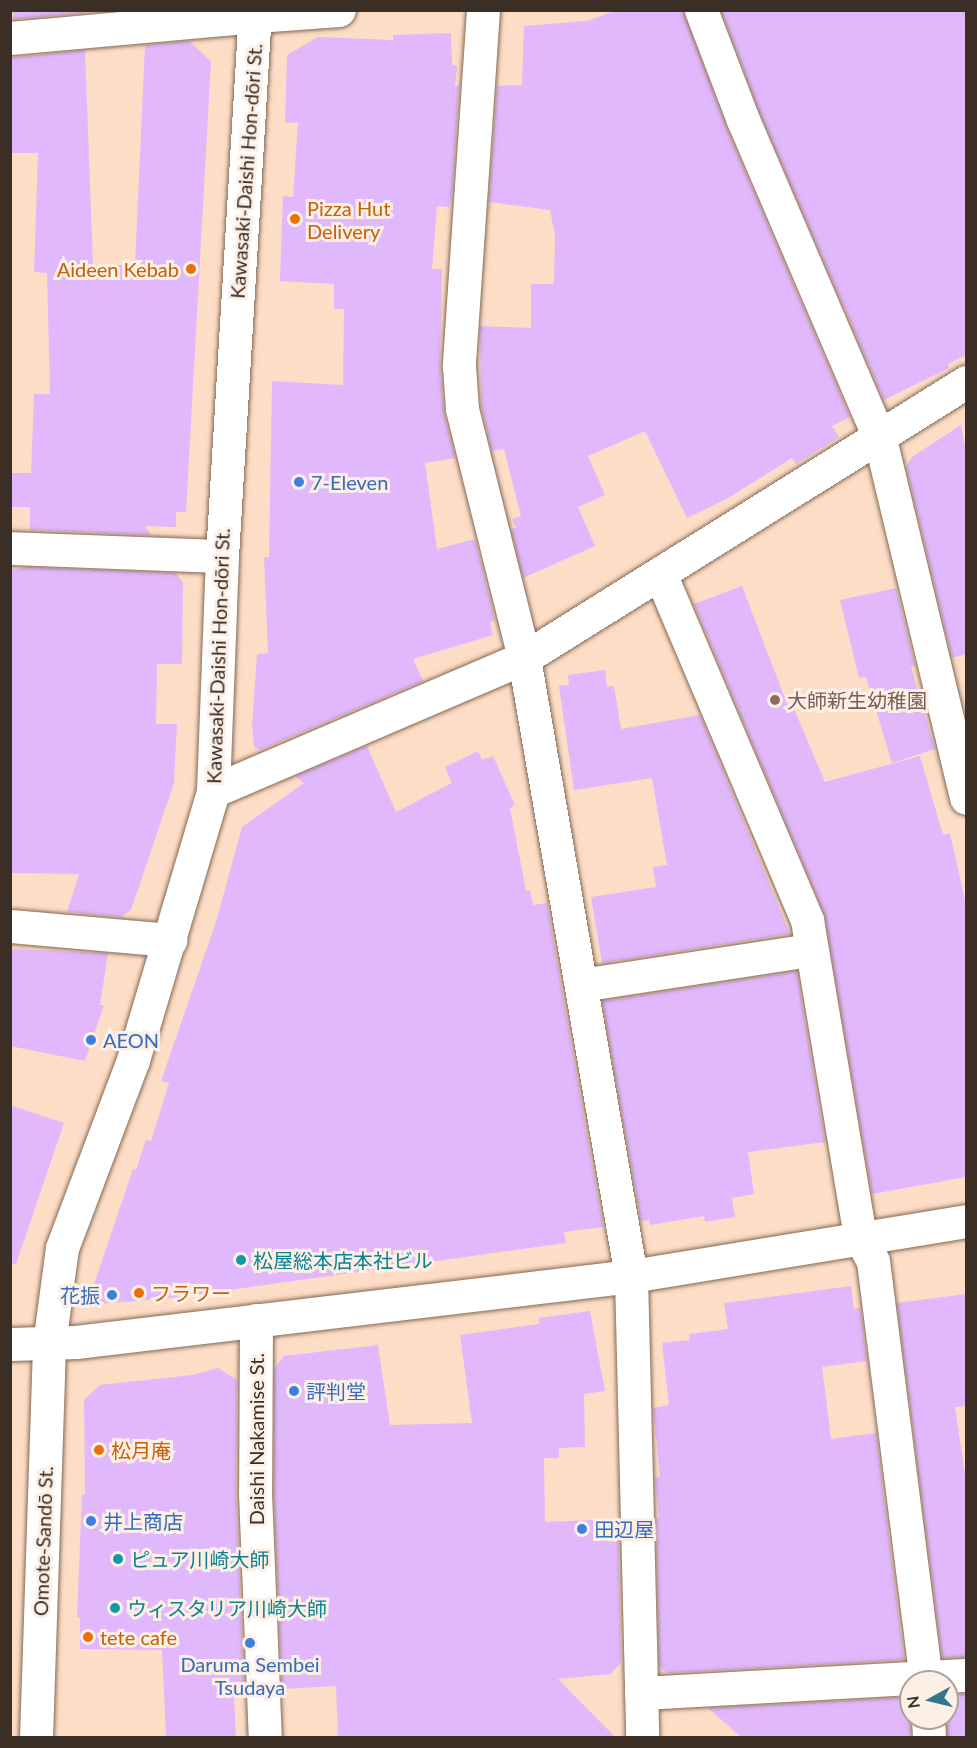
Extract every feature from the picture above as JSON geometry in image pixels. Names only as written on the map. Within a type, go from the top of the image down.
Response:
[{"type":"street","points":[[10,38],[255,13],[339,10]]},
{"type":"street","points":[[483,10],[459,376],[462,409],[525,658],[631,1276],[642,1737]]},
{"type":"street","points":[[700,10],[743,120],[880,439],[966,798]]},
{"type":"street","name":"Kawasaki-Daishi Hon-dōri St.","points":[[49,1344],[62,1248],[133,1060],[213,791],[222,556],[255,13]]},
{"type":"street","points":[[213,791],[525,658],[880,439],[966,382]]},
{"type":"street","points":[[10,548],[222,556]]},
{"type":"street","points":[[661,576],[807,920],[860,1237],[873,1261],[925,1670]]},
{"type":"street","points":[[10,926],[170,940]]},
{"type":"street","points":[[581,985],[812,950]]},
{"type":"street","points":[[10,1344],[49,1344],[631,1276],[966,1221]]},
{"type":"street","name":"Daishi Nakamise St.","points":[[256,1320],[255,1493],[265,1737]]},
{"type":"street","name":"Omote-Sandō St.","points":[[36,1737],[49,1344]]},
{"type":"street","points":[[641,1693],[899,1680]]},
{"type":"building","points":[[13,10],[83,10],[84,13],[13,19]]},
{"type":"building","points":[[617,10],[683,10],[726,127],[850,417],[832,426],[839,437],[796,464],[792,458],[730,497],[687,518],[645,431],[588,456],[605,495],[578,507],[595,546],[523,578],[511,529],[516,528],[512,519],[521,516],[504,449],[492,451],[481,406],[480,326],[531,328],[531,284],[554,284],[555,236],[550,210],[489,202],[497,86],[522,85],[524,26],[587,21]]},
{"type":"building","points":[[721,10],[966,10],[966,355],[948,364],[949,368],[884,400],[760,113]]},
{"type":"building","points":[[451,33],[452,65],[457,66],[455,86],[459,86],[452,198],[449,207],[437,206],[432,269],[442,269],[440,367],[444,413],[455,458],[425,463],[437,549],[475,539],[495,620],[490,622],[493,635],[413,659],[423,681],[260,750],[254,746],[252,725],[257,654],[268,653],[264,557],[269,557],[272,381],[343,385],[344,309],[334,309],[334,284],[280,281],[283,196],[293,197],[298,123],[285,122],[287,55],[318,37],[393,40],[393,35]]},
{"type":"building","points":[[189,41],[211,61],[186,512],[176,512],[176,527],[145,526],[151,535],[30,530],[30,507],[10,507],[10,473],[31,473],[34,394],[50,394],[47,273],[34,272],[38,153],[10,153],[10,58],[85,50],[93,265],[135,265],[145,45]]},
{"type":"building","points":[[961,425],[966,451],[966,654],[952,658],[906,466],[912,457]]},
{"type":"building","points":[[28,567],[176,573],[183,583],[182,664],[157,664],[156,724],[177,724],[174,783],[131,910],[121,917],[67,912],[79,874],[10,873],[10,570]]},
{"type":"building","points":[[742,586],[788,706],[792,704],[825,782],[920,756],[943,835],[950,833],[966,905],[966,1177],[872,1194],[824,913],[694,604]]},
{"type":"building","points":[[896,588],[915,666],[911,667],[935,749],[892,763],[866,677],[859,678],[840,600]]},
{"type":"building","points":[[605,670],[607,687],[614,686],[621,729],[700,715],[790,934],[602,963],[591,897],[656,887],[653,867],[667,865],[652,778],[574,790],[559,686],[569,685],[568,675]]},
{"type":"building","points":[[367,746],[396,812],[452,783],[445,767],[478,751],[482,760],[493,756],[515,805],[510,808],[526,891],[530,890],[533,905],[547,903],[603,1227],[564,1232],[566,1243],[171,1298],[87,1305],[133,1169],[136,1170],[146,1140],[151,1141],[169,1083],[161,1081],[216,922],[242,827],[304,783],[295,776]]},
{"type":"building","points":[[10,949],[108,953],[100,1005],[104,1005],[85,1061],[10,1046]]},
{"type":"building","points":[[797,971],[825,1142],[748,1152],[754,1194],[732,1198],[735,1217],[705,1222],[704,1216],[650,1225],[649,1220],[641,1221],[602,1001]]},
{"type":"building","points":[[10,1105],[64,1123],[16,1264],[10,1263]]},
{"type":"building","points":[[851,1286],[854,1309],[860,1308],[867,1361],[822,1367],[831,1439],[876,1433],[904,1660],[667,1673],[659,1666],[656,1518],[659,1518],[655,1478],[660,1477],[653,1408],[669,1405],[662,1343],[690,1340],[689,1334],[728,1329],[724,1303]]},
{"type":"building","points":[[966,1294],[966,1406],[955,1407],[966,1482],[966,1657],[942,1658],[897,1303]]},
{"type":"building","points":[[590,1311],[605,1391],[584,1394],[585,1447],[559,1448],[559,1458],[544,1458],[545,1522],[618,1519],[621,1662],[611,1674],[558,1679],[615,1737],[338,1737],[336,1686],[282,1689],[274,1493],[274,1369],[284,1356],[378,1345],[390,1425],[472,1423],[460,1335],[539,1324],[539,1318]]},
{"type":"building","points":[[218,1368],[237,1380],[236,1494],[244,1691],[234,1695],[236,1737],[166,1737],[162,1650],[80,1649],[80,1618],[77,1617],[82,1494],[85,1495],[84,1400],[100,1385],[192,1375]]},
{"type":"building","points":[[959,1694],[966,1694],[966,1737],[947,1737],[947,1730],[959,1730]]},
{"type":"building","points":[[899,1698],[899,1730],[910,1730],[910,1737],[741,1737],[708,1708]]},
{"type":"place","name":"Pizza Hut Delivery","points":[[295,219]]},
{"type":"place","name":"Aideen Kebab","points":[[191,269]]},
{"type":"place","name":"7-Eleven","points":[[299,482]]},
{"type":"place","name":"大師新生幼稚園","points":[[775,700]]},
{"type":"place","name":"AEON","points":[[91,1040]]},
{"type":"place","name":"松屋総本店本社ビル","points":[[241,1260]]},
{"type":"place","name":"フラワー","points":[[139,1293]]},
{"type":"place","name":"花振","points":[[112,1295]]},
{"type":"place","name":"評判堂","points":[[294,1391]]},
{"type":"place","name":"松月庵","points":[[99,1450]]},
{"type":"place","name":"井上商店","points":[[91,1521]]},
{"type":"place","name":"田辺屋","points":[[582,1529]]},
{"type":"place","name":"ピュア川崎大師","points":[[118,1559]]},
{"type":"place","name":"ウィスタリア川崎大師","points":[[115,1608]]},
{"type":"place","name":"tete cafe","points":[[88,1637]]},
{"type":"place","name":"Daruma Sembei Tsudaya","points":[[250,1643]]}]
